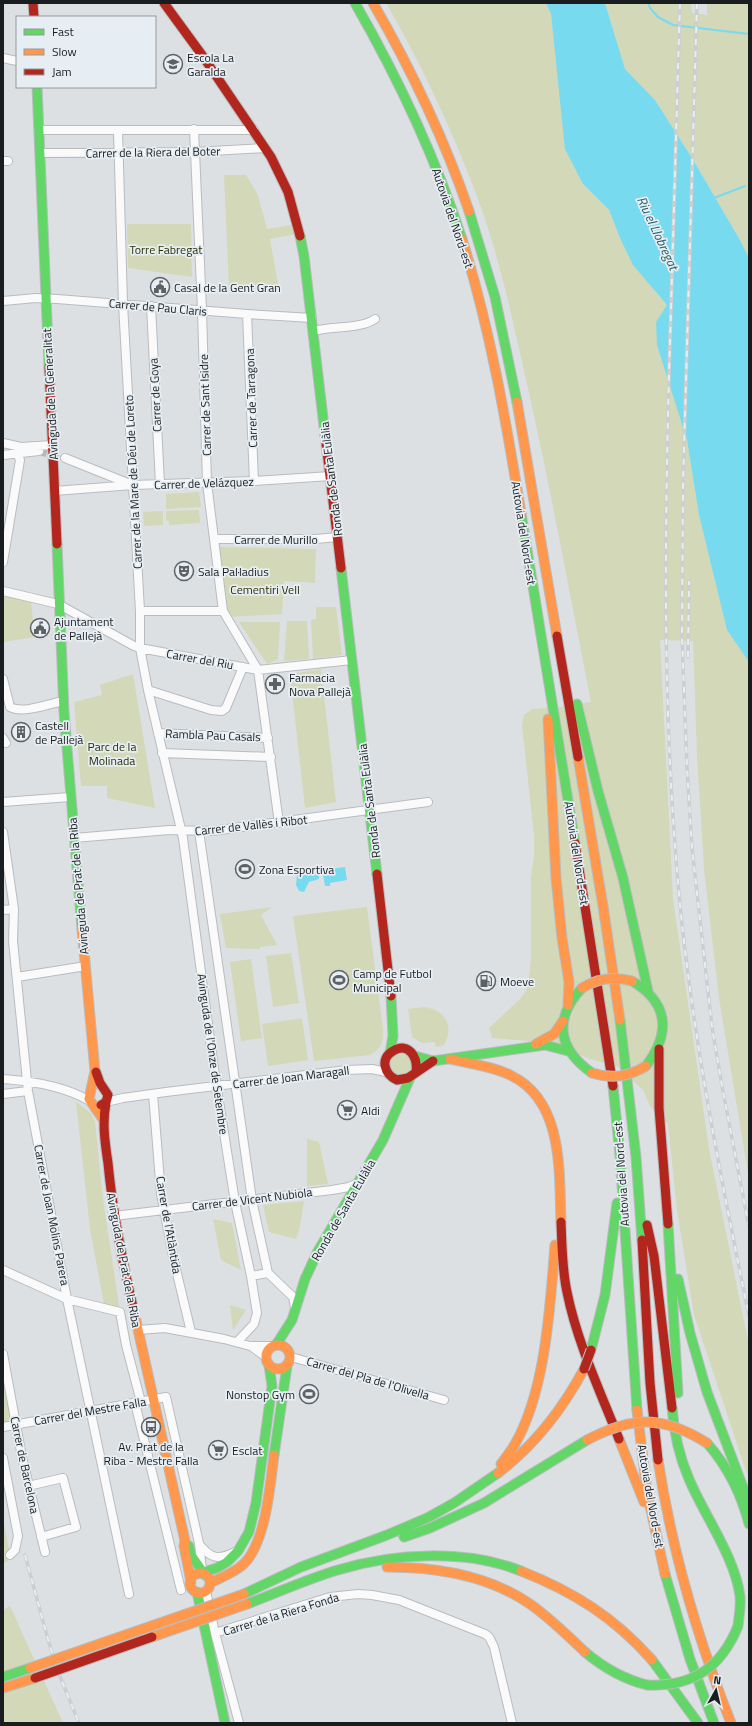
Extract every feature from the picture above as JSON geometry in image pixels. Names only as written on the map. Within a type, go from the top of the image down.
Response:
[{"type":"main road","points":[[34,3],[34,16]]},
{"type":"main road","name":"Ronda de Santa Eulàlia","points":[[164,3],[254,130],[265,148],[288,192],[296,219],[304,256],[391,993],[394,1033],[388,1056]]},
{"type":"main road","name":"Autovia del Nord-est","points":[[355,3],[387,60],[424,138],[449,202],[473,278],[488,335],[499,386],[608,1043],[616,1107],[634,1380],[643,1460],[654,1525],[669,1586],[684,1640],[714,1723]]},
{"type":"main road","name":"Autovia del Nord-est","points":[[373,3],[403,57],[435,126],[459,186],[489,275],[514,381],[600,888],[630,1094],[638,1186],[650,1378],[658,1458],[670,1525],[685,1587],[711,1672],[732,1723]]},
{"type":"main road","name":"Avinguda de la Generalitat","points":[[37,88],[63,701]]},
{"type":"main road","points":[[562,668],[578,707],[598,791],[614,842],[648,991]]},
{"type":"main road","points":[[398,1102],[393,1079],[386,1072],[385,1064],[388,1056],[398,1049],[433,1061],[528,1046],[540,1042],[554,1034],[563,1020],[568,1005],[569,982],[562,938],[554,852],[548,733],[549,685]]},
{"type":"main road","name":"Avinguda de Prat de la Riba","points":[[63,701],[70,797],[96,1071]]},
{"type":"main road","points":[[568,1005],[582,988],[595,980],[607,977],[618,977],[632,981],[648,991],[658,1005],[663,1020],[662,1039],[659,1049],[658,1072],[660,1117],[668,1220],[677,1390],[688,1475]]},
{"type":"main road","name":"Ronda de Santa Eulàlia","points":[[391,993],[396,1007],[401,1039],[412,1053]]},
{"type":"main road","points":[[563,1020],[563,1037],[568,1051],[578,1064],[592,1073],[607,1078],[617,1078],[632,1074],[646,1066],[659,1049]]},
{"type":"main road","points":[[528,1046],[551,1046],[568,1051]]},
{"type":"main road","points":[[412,1053],[418,1064],[413,1075]]},
{"type":"main road","points":[[450,1059],[498,1069],[521,1081],[535,1095],[546,1114],[554,1137],[558,1156],[563,1264],[567,1291],[575,1324],[634,1480],[654,1525]]},
{"type":"main road","points":[[393,1079],[404,1081],[433,1061]]},
{"type":"main road","points":[[96,1071],[89,1096],[103,1120]]},
{"type":"main road","points":[[96,1071],[106,1096],[103,1120]]},
{"type":"main road","name":"Ronda de Santa Eulàlia","points":[[290,1354],[292,1320],[305,1279],[327,1234],[388,1131],[398,1102],[413,1075]]},
{"type":"main road","points":[[91,1090],[98,1086],[106,1096]]},
{"type":"main road","points":[[92,1103],[99,1106],[106,1096]]},
{"type":"main road","name":"Avinguda de Prat de la Riba","points":[[103,1120],[114,1216],[121,1258],[185,1541]]},
{"type":"main road","points":[[244,1594],[310,1564],[399,1531],[442,1509],[490,1480],[524,1452],[546,1429],[559,1412],[584,1369],[591,1350],[600,1318],[606,1287],[621,1171]]},
{"type":"main road","points":[[289,1589],[347,1574],[387,1567],[425,1568],[474,1578],[510,1593],[545,1614],[592,1657],[611,1671],[630,1681],[647,1685],[667,1686],[687,1681],[714,1665],[725,1652],[735,1636],[738,1626],[741,1601],[737,1577],[694,1492],[680,1459],[674,1438],[654,1256],[638,1186]]},
{"type":"main road","points":[[442,1509],[487,1477],[502,1464],[513,1447],[526,1421],[536,1384],[546,1329],[560,1195]]},
{"type":"main road","points":[[668,1220],[684,1310],[694,1348],[708,1392],[749,1503]]},
{"type":"main road","name":"Ronda de Santa Eulàlia","points":[[274,1346],[292,1320]]},
{"type":"main road","points":[[185,1541],[184,1546],[192,1588],[204,1589],[240,1567],[251,1555],[258,1540],[267,1506],[290,1354],[284,1346],[274,1346],[269,1349],[267,1361],[272,1386],[256,1504],[249,1532],[238,1551],[222,1565],[193,1577],[191,1582]]},
{"type":"main road","points":[[267,1361],[278,1370],[287,1366]]},
{"type":"main road","points":[[3,1677],[412,1535],[465,1512],[517,1484],[601,1432],[621,1424],[646,1421],[658,1422],[684,1429],[707,1443],[730,1471],[738,1488],[749,1524]]},
{"type":"main road","points":[[185,1541],[191,1555],[202,1573],[208,1578],[204,1589],[225,1723]]},
{"type":"main road","points":[[3,1688],[247,1604],[346,1568],[366,1562],[410,1556],[434,1555],[464,1557],[501,1564],[531,1573],[569,1591],[610,1619],[653,1661],[678,1692],[698,1723]]},
{"type":"street","points":[[3,58],[16,61]]},
{"type":"street","name":"Carrer de Sant Isidre","points":[[194,129],[202,310],[207,483],[223,611],[258,670]]},
{"type":"street","name":"Carrer de la Riera del Boter","points":[[39,130],[254,130]]},
{"type":"street","name":"Carrer de la Mare de Déu de Loreto","points":[[118,130],[123,304],[140,612],[140,648],[162,753],[181,830]]},
{"type":"street","name":"Carrer de la Riera del Boter","points":[[40,153],[194,152],[265,148]]},
{"type":"street","name":"Carrer de Pau Claris","points":[[3,301],[45,298],[312,318]]},
{"type":"street","name":"Carrer de Goya","points":[[151,306],[160,484]]},
{"type":"street","name":"Carrer de Tarragona","points":[[247,314],[254,481]]},
{"type":"street","points":[[314,331],[324,328],[364,324],[376,319]]},
{"type":"street","points":[[3,443],[21,447],[52,445]]},
{"type":"street","points":[[3,455],[17,452],[39,451]]},
{"type":"street","points":[[3,562],[20,460],[17,452]]},
{"type":"street","points":[[65,458],[133,485]]},
{"type":"street","points":[[105,487],[109,480],[108,475]]},
{"type":"street","name":"Carrer de Velázquez","points":[[54,491],[133,485],[254,481],[331,476]]},
{"type":"street","name":"Carrer de Murillo","points":[[214,539],[319,539],[338,537]]},
{"type":"street","name":"Carrer del Riu","points":[[3,591],[58,604],[140,648],[258,670],[352,660]]},
{"type":"street","points":[[140,612],[223,611]]},
{"type":"street","points":[[148,690],[211,710],[222,711],[226,708],[244,667]]},
{"type":"street","points":[[258,670],[280,823]]},
{"type":"street","points":[[3,679],[10,707],[14,709],[29,709],[63,701]]},
{"type":"street","name":"Rambla Pau Casals","points":[[158,733],[268,738]]},
{"type":"street","name":"Rambla Pau Casals","points":[[162,753],[271,757]]},
{"type":"street","points":[[3,802],[70,797]]},
{"type":"street","name":"Carrer de Vallès i Ribot","points":[[74,838],[181,830],[199,831],[280,823],[428,802]]},
{"type":"street","name":"Avinguda de l'Onze de Setembre","points":[[181,830],[235,1202],[251,1276],[257,1313],[256,1320],[250,1330],[237,1342]]},
{"type":"street","name":"Avinguda de l'Onze de Setembre","points":[[199,831],[252,1200],[268,1273]]},
{"type":"street","name":"Carrer de Joan Molins Parera","points":[[3,832],[14,909],[13,941],[28,1090],[67,1299],[129,1594]]},
{"type":"street","points":[[3,910],[14,909]]},
{"type":"street","points":[[16,977],[86,966]]},
{"type":"street","name":"Carrer de Joan Maragall","points":[[364,1069],[388,1056]]},
{"type":"street","name":"Carrer de Joan Maragall","points":[[106,1096],[123,1098],[364,1069],[386,1072]]},
{"type":"street","points":[[3,1079],[27,1081],[71,1092],[92,1103]]},
{"type":"street","points":[[3,1094],[28,1090]]},
{"type":"street","points":[[71,1092],[91,1090]]},
{"type":"street","name":"Carrer de l'Atlàntida","points":[[153,1094],[164,1209],[191,1332]]},
{"type":"street","name":"Carrer de Vicent Nubiola","points":[[114,1216],[342,1188],[349,1187],[358,1182]]},
{"type":"street","points":[[342,1188],[348,1200]]},
{"type":"street","points":[[3,1270],[67,1299],[120,1312],[138,1402],[181,1590]]},
{"type":"street","points":[[251,1276],[268,1273],[293,1297],[295,1308]]},
{"type":"street","points":[[284,1288],[294,1288],[305,1279]]},
{"type":"street","points":[[138,1330],[165,1328],[191,1332],[250,1346],[274,1346]]},
{"type":"street","points":[[250,1346],[267,1361]]},
{"type":"street","name":"Carrer de Barcelona","points":[[3,1354],[28,1486],[45,1552]]},
{"type":"street","name":"Carrer del Pla de l'Olivella","points":[[290,1354],[444,1400]]},
{"type":"street","points":[[153,1400],[166,1397],[199,1543],[202,1573]]},
{"type":"street","name":"Carrer del Mestre Falla","points":[[3,1427],[153,1400]]},
{"type":"street","points":[[3,1458],[18,1536],[15,1550],[10,1555]]},
{"type":"street","points":[[28,1486],[63,1478],[76,1527],[41,1537]]},
{"type":"street","points":[[199,1543],[205,1551],[214,1557],[224,1557],[238,1551]]},
{"type":"street","points":[[204,1589],[239,1723]]},
{"type":"street","name":"Carrer de la Riera Fonda","points":[[215,1633],[309,1603],[343,1594],[372,1595],[399,1600],[485,1634],[489,1637],[494,1647],[512,1723]]},
{"type":"green space","points":[[386,3],[546,3],[551,14],[556,61],[583,184],[609,210],[620,238],[657,294],[668,305],[656,322],[687,440],[699,515],[727,630],[749,662],[749,1179],[719,998],[704,869],[697,757],[693,641],[660,640],[673,899],[709,1149],[749,1346],[749,1480],[694,1315],[677,1210],[668,1124],[650,1106],[643,1090],[617,1066],[590,1059],[551,1043],[492,1038],[489,1028],[519,1000],[526,991],[529,979],[531,957],[531,878],[534,856],[534,835],[522,725],[524,715],[532,709],[560,707],[591,702],[536,424],[511,314],[493,244],[478,199],[447,124],[412,50]]},
{"type":"green space","points":[[605,3],[691,3],[692,13],[707,15],[707,3],[749,3],[749,258],[692,158],[655,100],[625,69]]},
{"type":"green space","points":[[224,175],[246,175],[258,195],[267,229],[296,224],[298,234],[270,239],[279,290],[229,286]]},
{"type":"green space","name":"Torre Fabregat","points":[[127,224],[191,224],[192,277],[128,268]]},
{"type":"green space","points":[[199,492],[201,507],[166,509],[166,494]]},
{"type":"green space","points":[[199,510],[200,523],[169,525],[169,521],[166,520],[166,511]]},
{"type":"green space","points":[[163,511],[163,525],[144,526],[143,512]]},
{"type":"green space","name":"Cementiri Vell","points":[[215,547],[316,549],[315,583],[284,581],[282,614],[227,617]]},
{"type":"green space","points":[[3,591],[31,597],[33,623],[30,625],[31,631],[35,631],[35,637],[3,642]]},
{"type":"green space","points":[[316,607],[336,607],[342,655],[313,659],[311,620],[316,619]]},
{"type":"green space","points":[[287,621],[307,621],[309,659],[284,661]]},
{"type":"green space","points":[[239,622],[280,622],[278,659],[267,664]]},
{"type":"green space","points":[[321,669],[336,802],[305,808],[290,674]]},
{"type":"green space","name":"Parc de la Molinada","points":[[133,674],[155,808],[107,798],[107,786],[81,786],[74,702],[102,695],[100,685]]},
{"type":"green space","points":[[272,907],[261,915],[277,945],[260,947],[260,949],[226,948],[220,914]]},
{"type":"green space","name":"Camp de Futbol Municipal","points":[[367,907],[383,1029],[381,1045],[370,1055],[314,1061],[293,916]]},
{"type":"green space","points":[[291,953],[299,1003],[273,1007],[266,956]]},
{"type":"green space","points":[[251,959],[262,1038],[241,1041],[230,962]]},
{"type":"green space","points":[[424,1007],[438,1012],[446,1020],[448,1031],[444,1045],[436,1047],[435,1042],[422,1043],[412,1037],[408,1009]]},
{"type":"green space","points":[[302,1018],[308,1060],[268,1066],[262,1024]]},
{"type":"green space","points":[[401,1054],[405,1055],[411,1061],[411,1069],[405,1075],[401,1076],[397,1075],[391,1069],[390,1065],[391,1061],[397,1055]]},
{"type":"green space","points":[[76,1102],[91,1113],[95,1122],[103,1199],[120,1312],[105,1309],[90,1229]]},
{"type":"green space","points":[[307,1139],[319,1142],[328,1184],[307,1186]]},
{"type":"green space","points":[[304,1201],[300,1227],[296,1239],[269,1232],[263,1205]]},
{"type":"green space","points":[[213,1219],[232,1223],[241,1270],[221,1260]]},
{"type":"green space","points":[[230,1305],[246,1310],[233,1330]]},
{"type":"green space","points":[[3,1358],[16,1424],[3,1427]]},
{"type":"green space","points":[[3,1519],[11,1559],[3,1564]]},
{"type":"green space","points":[[10,1606],[63,1723],[3,1723],[3,1610]]},
{"type":"water","name":"Riu el Llobregat","points":[[546,3],[605,3],[625,69],[655,100],[692,158],[749,258],[749,662],[727,630],[699,515],[687,440],[657,345],[656,322],[667,305],[633,265],[609,210],[583,184],[565,149],[551,14]]},
{"type":"water","points":[[345,867],[347,880],[330,883],[330,886],[325,886],[322,870]]},
{"type":"water","points":[[312,871],[319,874],[319,879],[309,882],[304,892],[299,891],[296,885],[297,875]]},
{"type":"waterway","points":[[648,3],[650,8],[658,17],[673,25],[749,34]]},
{"type":"waterway","points":[[714,198],[745,186]]},
{"type":"tunnel","points":[[39,451],[65,458]]},
{"type":"railway","points":[[680,3],[669,374],[666,551],[668,727],[671,786],[680,904],[695,1023],[714,1140],[749,1316]]},
{"type":"railway","points":[[697,3],[683,483],[682,638],[687,767],[692,848],[712,1027],[749,1227]]},
{"type":"railway","points":[[688,657],[689,581]]},
{"type":"railway","points":[[25,1555],[49,1643],[61,1679],[79,1723]]},
{"type":"traffic: fast","points":[[355,3],[401,89],[428,148],[462,239]]},
{"type":"traffic: fast","points":[[37,88],[49,367]]},
{"type":"traffic: fast","points":[[469,211],[495,297],[517,402]]},
{"type":"traffic: fast","points":[[300,236],[304,256],[325,435]]},
{"type":"traffic: fast","points":[[521,513],[575,843]]},
{"type":"traffic: fast","points":[[57,544],[64,712],[82,929]]},
{"type":"traffic: fast","points":[[341,568],[377,874]]},
{"type":"traffic: fast","points":[[577,704],[598,791],[623,878],[648,991]]},
{"type":"traffic: fast","points":[[632,981],[653,999],[659,1009],[662,1019],[660,1042],[646,1066]]},
{"type":"traffic: fast","points":[[582,988],[567,1011],[563,1022],[563,1033],[566,1044],[572,1054],[592,1073]]},
{"type":"traffic: fast","points":[[390,1053],[393,1036],[391,996]]},
{"type":"traffic: fast","points":[[620,1020],[636,1157],[642,1240]]},
{"type":"traffic: fast","points":[[415,1056],[433,1061],[545,1045],[568,1051]]},
{"type":"traffic: fast","points":[[276,1345],[292,1320],[305,1279],[318,1251],[383,1140],[410,1078]]},
{"type":"traffic: fast","points":[[613,1086],[620,1155],[637,1410]]},
{"type":"traffic: fast","points":[[591,1350],[605,1295],[617,1203]]},
{"type":"traffic: fast","points":[[668,1224],[678,1393]]},
{"type":"traffic: fast","points":[[678,1279],[690,1333],[707,1392],[749,1503]]},
{"type":"traffic: fast","points":[[197,1574],[217,1568],[227,1562],[238,1551],[249,1532],[256,1503],[272,1386],[269,1365]]},
{"type":"traffic: fast","points":[[274,1455],[287,1366]]},
{"type":"traffic: fast","points":[[672,1408],[674,1426],[685,1470],[695,1493],[726,1551],[737,1581],[740,1596],[738,1626]]},
{"type":"traffic: fast","points":[[404,1537],[430,1528],[484,1503],[587,1440]]},
{"type":"traffic: fast","points":[[707,1443],[715,1452],[733,1481],[749,1524]]},
{"type":"traffic: fast","points":[[244,1594],[301,1567],[387,1535],[427,1518],[454,1503],[498,1473]]},
{"type":"traffic: fast","points":[[189,1546],[191,1555],[205,1575]]},
{"type":"traffic: fast","points":[[247,1604],[338,1570],[360,1564],[406,1557],[430,1556],[477,1559],[500,1564],[521,1571]]},
{"type":"traffic: fast","points":[[665,1574],[690,1659],[714,1723]]},
{"type":"traffic: fast","points":[[197,1592],[225,1723]]},
{"type":"traffic: fast","points":[[647,1685],[678,1683],[703,1672],[714,1664],[723,1653],[738,1626]]},
{"type":"traffic: fast","points":[[585,1652],[614,1672],[630,1680],[647,1685]]},
{"type":"traffic: fast","points":[[652,1660],[698,1723]]},
{"type":"traffic: fast","points":[[3,1677],[30,1668]]},
{"type":"traffic: slow","points":[[373,3],[401,53],[426,104],[449,157],[469,211]]},
{"type":"traffic: slow","points":[[462,239],[481,306],[489,341],[503,409],[521,513]]},
{"type":"traffic: slow","points":[[517,402],[557,636]]},
{"type":"traffic: slow","points":[[548,719],[556,878],[562,938],[569,982],[568,1005]]},
{"type":"traffic: slow","points":[[578,757],[620,1020]]},
{"type":"traffic: slow","points":[[82,929],[95,1071],[89,1099],[103,1119]]},
{"type":"traffic: slow","points":[[582,988],[594,982],[612,978],[632,981]]},
{"type":"traffic: slow","points":[[536,1044],[554,1034],[563,1021]]},
{"type":"traffic: slow","points":[[450,1059],[489,1068],[512,1076],[529,1088],[541,1103],[550,1121],[555,1140],[560,1182],[561,1222]]},
{"type":"traffic: slow","points":[[592,1073],[606,1076],[620,1076],[633,1073],[646,1066]]},
{"type":"traffic: slow","points":[[501,1464],[515,1444],[534,1399],[545,1347],[555,1245]]},
{"type":"traffic: slow","points":[[135,1316],[185,1541],[184,1546],[191,1582]]},
{"type":"traffic: slow","points":[[273,1345],[283,1345],[290,1352],[290,1357],[290,1362],[283,1369],[273,1369],[266,1362],[266,1352],[273,1345]]},
{"type":"traffic: slow","points":[[498,1473],[524,1451],[547,1426],[576,1384],[584,1369]]},
{"type":"traffic: slow","points":[[637,1410],[647,1492],[665,1574]]},
{"type":"traffic: slow","points":[[587,1440],[619,1426],[647,1422],[661,1423],[676,1427],[707,1443]]},
{"type":"traffic: slow","points":[[619,1439],[644,1502]]},
{"type":"traffic: slow","points":[[210,1583],[240,1567],[249,1558],[256,1546],[265,1515],[274,1455]]},
{"type":"traffic: slow","points":[[658,1460],[678,1561],[707,1658],[731,1723]]},
{"type":"traffic: slow","points":[[387,1567],[406,1567],[443,1571],[462,1575],[497,1586],[514,1594],[537,1609],[585,1652]]},
{"type":"traffic: slow","points":[[521,1571],[576,1597],[592,1607],[623,1631],[652,1660]]},
{"type":"traffic: slow","points":[[200,1573],[207,1576],[210,1583],[207,1590],[200,1593],[193,1590],[190,1583],[193,1576],[200,1573]]},
{"type":"traffic: slow","points":[[30,1668],[244,1594]]},
{"type":"traffic: slow","points":[[152,1637],[247,1604]]},
{"type":"traffic: slow","points":[[3,1688],[35,1678]]},
{"type":"traffic: jam","points":[[33,3],[34,16]]},
{"type":"traffic: jam","points":[[164,3],[202,55],[271,157],[288,192],[300,236]]},
{"type":"traffic: jam","points":[[49,367],[57,544]]},
{"type":"traffic: jam","points":[[325,435],[341,568]]},
{"type":"traffic: jam","points":[[557,636],[578,757]]},
{"type":"traffic: jam","points":[[575,843],[613,1086]]},
{"type":"traffic: jam","points":[[377,874],[391,996]]},
{"type":"traffic: jam","points":[[416,1072],[416,1061],[411,1052],[404,1048],[399,1048],[393,1051],[386,1058],[385,1067],[389,1074],[397,1080],[408,1078],[433,1061]]},
{"type":"traffic: jam","points":[[659,1049],[659,1108],[668,1224]]},
{"type":"traffic: jam","points":[[96,1072],[100,1083],[108,1095],[106,1102],[101,1105]]},
{"type":"traffic: jam","points":[[106,1103],[104,1133],[113,1202],[135,1316]]},
{"type":"traffic: jam","points":[[561,1222],[564,1275],[571,1311],[583,1348],[619,1439]]},
{"type":"traffic: jam","points":[[647,1225],[654,1256],[672,1408]]},
{"type":"traffic: jam","points":[[642,1240],[650,1383],[658,1460]]},
{"type":"traffic: jam","points":[[584,1369],[591,1350]]},
{"type":"traffic: jam","points":[[35,1678],[152,1637]]},
{"type":"place","name":"Escola La Garalda","points":[[173,64]]},
{"type":"place","name":"Casal de la Gent Gran","points":[[160,287]]},
{"type":"place","name":"Sala Pal·ladius","points":[[184,571]]},
{"type":"place","name":"Ajuntament de Pallejà","points":[[40,628]]},
{"type":"place","name":"Farmacia Nova Pallejà","points":[[275,684]]},
{"type":"place","name":"Castell de Pallejà","points":[[21,732]]},
{"type":"place","name":"Zona Esportiva","points":[[245,869]]},
{"type":"place","name":"Camp de Futbol Municipal","points":[[339,980]]},
{"type":"place","name":"Moeve","points":[[486,981]]},
{"type":"place","name":"Aldi","points":[[347,1110]]},
{"type":"place","name":"Nonstop Gym","points":[[309,1394]]},
{"type":"place","name":"Av. Prat de la Riba - Mestre Falla","points":[[151,1427]]},
{"type":"place","name":"Esclat","points":[[218,1450]]}]
